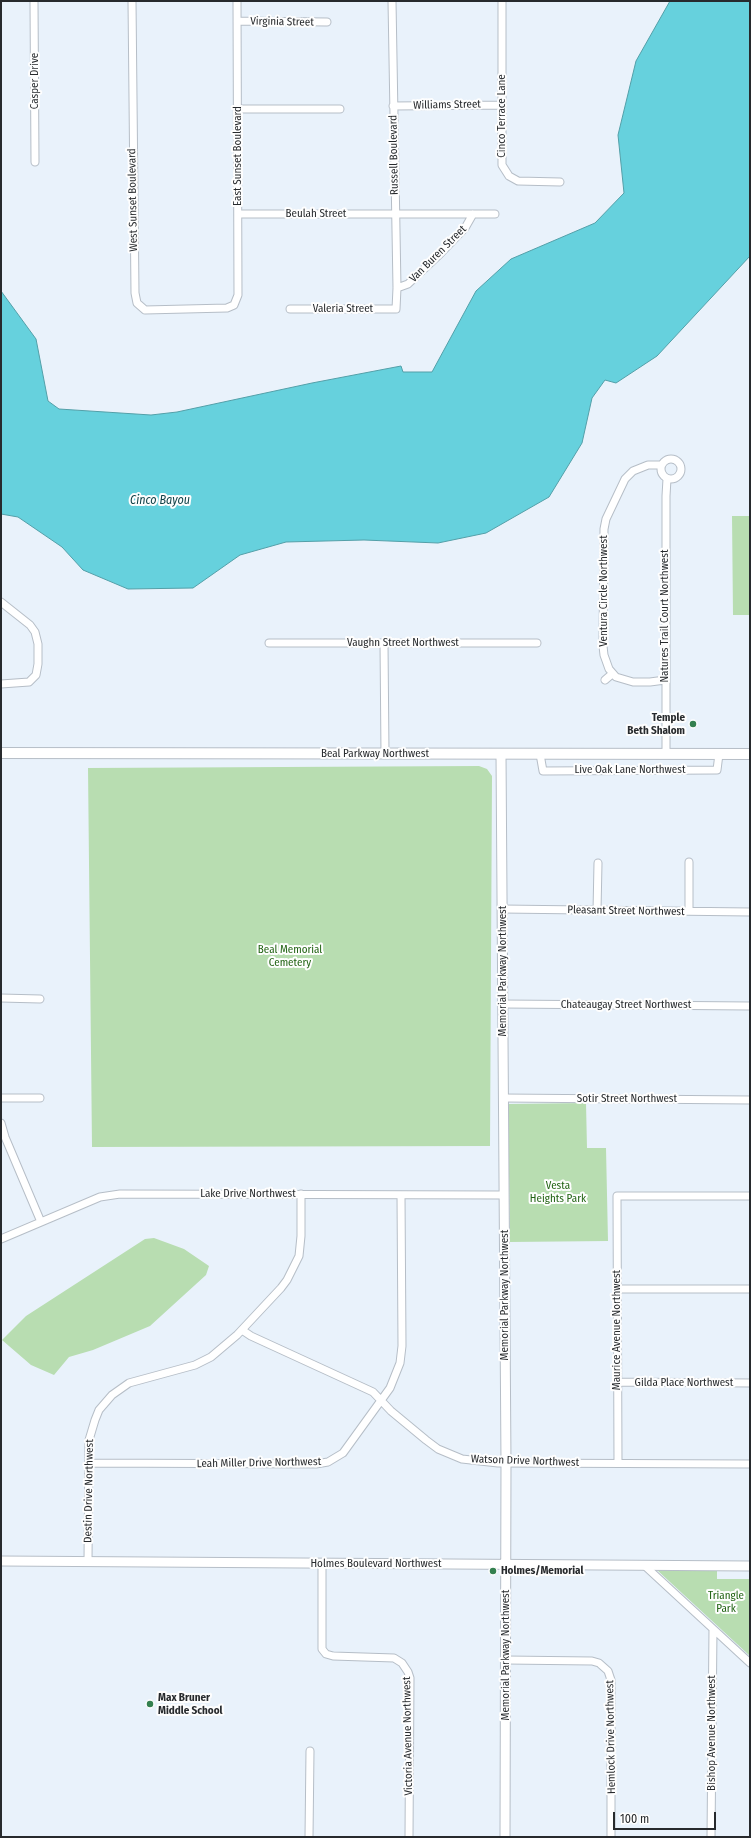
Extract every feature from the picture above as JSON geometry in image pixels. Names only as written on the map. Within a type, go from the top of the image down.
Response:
[{"type":"main road","name":"Beal Parkway Northwest","points":[[1,753],[750,754]]},
{"type":"street","name":"Casper Drive","points":[[34,1],[35,162]]},
{"type":"street","name":"West Sunset Boulevard","points":[[132,1],[135,298],[140,307],[145,310],[230,307]]},
{"type":"street","name":"East Sunset Boulevard","points":[[230,307],[236,301],[238,296],[237,1]]},
{"type":"street","name":"Russell Boulevard","points":[[392,1],[394,214],[397,288],[396,309]]},
{"type":"street","name":"Cinco Terrace Lane","points":[[502,1],[502,160],[505,171],[509,176],[518,181],[560,182]]},
{"type":"street","name":"Virginia Street","points":[[237,21],[327,22]]},
{"type":"street","name":"Williams Street","points":[[393,106],[502,105]]},
{"type":"street","points":[[238,109],[340,109]]},
{"type":"street","name":"Beulah Street","points":[[238,214],[495,214]]},
{"type":"street","name":"Van Buren Street","points":[[397,288],[408,284],[440,254],[466,228],[473,214]]},
{"type":"street","name":"Valeria Street","points":[[290,309],[396,309]]},
{"type":"street","points":[[661,465],[666,459],[670,458],[675,459],[682,469],[675,479],[667,479]]},
{"type":"street","name":"Ventura Circle Northwest","points":[[612,674],[606,663],[603,646],[604,529],[606,519],[625,479],[633,471],[648,465],[661,465]]},
{"type":"street","name":"Natures Trail Court Northwest","points":[[661,465],[661,473],[667,479],[665,680],[666,754]]},
{"type":"street","points":[[1,602],[30,625],[35,632],[38,644],[38,664],[36,674],[28,682],[1,684]]},
{"type":"street","name":"Vaughn Street Northwest","points":[[269,643],[538,643]]},
{"type":"street","points":[[384,643],[385,754]]},
{"type":"street","points":[[605,680],[612,674],[616,678],[633,682],[665,680]]},
{"type":"street","name":"Memorial Parkway Northwest","points":[[501,754],[506,1462],[505,1837]]},
{"type":"street","name":"Live Oak Lane Northwest","points":[[540,754],[543,771],[574,771],[717,770],[719,754]]},
{"type":"street","points":[[689,862],[689,911]]},
{"type":"street","points":[[597,910],[598,863]]},
{"type":"street","name":"Pleasant Street Northwest","points":[[502,909],[750,912]]},
{"type":"street","points":[[1,998],[40,999]]},
{"type":"street","name":"Chateaugay Street Northwest","points":[[503,1004],[750,1006]]},
{"type":"street","points":[[1,1098],[40,1098]]},
{"type":"street","name":"Sotir Street Northwest","points":[[503,1098],[750,1100]]},
{"type":"street","points":[[1,1123],[5,1137],[41,1222]]},
{"type":"street","name":"Lake Drive Northwest","points":[[1,1239],[100,1197],[120,1194],[504,1195]]},
{"type":"street","name":"Destin Drive Northwest","points":[[88,1561],[89,1440],[95,1420],[104,1404],[112,1395],[129,1383],[204,1361],[221,1350],[242,1330],[287,1280],[297,1261],[301,1236],[301,1194]]},
{"type":"street","name":"Leah Miller Drive Northwest","points":[[89,1463],[302,1464],[322,1463],[334,1459],[343,1453],[395,1380],[402,1356],[401,1195]]},
{"type":"street","name":"Maurice Avenue Northwest","points":[[618,1463],[617,1196],[750,1196]]},
{"type":"street","points":[[617,1288],[750,1290]]},
{"type":"street","name":"Watson Drive Northwest","points":[[242,1330],[251,1336],[373,1392],[381,1401],[426,1440],[447,1453],[468,1460],[506,1462],[750,1464]]},
{"type":"street","name":"Gilda Place Northwest","points":[[618,1382],[750,1383]]},
{"type":"street","name":"Holmes Boulevard Northwest","points":[[1,1561],[750,1566]]},
{"type":"street","name":"Victoria Avenue Northwest","points":[[322,1563],[322,1649],[326,1654],[333,1656],[394,1658],[402,1663],[410,1678],[409,1837]]},
{"type":"street","points":[[645,1566],[750,1663]]},
{"type":"street","name":"Bishop Avenue Northwest","points":[[711,1837],[713,1629]]},
{"type":"street","name":"Hemlock Drive Northwest","points":[[506,1660],[592,1661],[599,1663],[608,1671],[612,1687],[611,1837]]},
{"type":"street","points":[[309,1837],[310,1751]]},
{"type":"green space","points":[[732,516],[750,516],[750,615],[733,615]]},
{"type":"green space","name":"Beal Memorial Cemetery","points":[[479,766],[487,769],[492,776],[490,1146],[92,1147],[88,768]]},
{"type":"green space","name":"Vesta Heights Park","points":[[586,1103],[587,1148],[606,1148],[608,1241],[510,1242],[508,1104]]},
{"type":"green space","points":[[154,1238],[184,1249],[209,1266],[206,1275],[150,1326],[93,1350],[69,1357],[54,1375],[31,1365],[2,1340],[26,1316],[145,1239]]},
{"type":"green space","name":"Triangle Park","points":[[657,1570],[717,1571],[717,1579],[750,1579],[750,1656]]},
{"type":"water","name":"Cinco Bayou","points":[[670,1],[750,1],[750,256],[657,356],[616,383],[605,380],[592,398],[582,443],[549,497],[486,533],[438,543],[364,540],[286,542],[240,555],[193,588],[128,589],[83,570],[62,547],[18,517],[1,514],[1,291],[36,339],[48,401],[59,409],[151,415],[177,412],[312,383],[401,366],[403,372],[432,372],[476,291],[511,259],[595,223],[624,193],[618,135],[636,61]]},
{"type":"place","name":"Temple Beth Shalom","points":[[693,724]]},
{"type":"place","name":"Holmes/Memorial","points":[[493,1571]]},
{"type":"place","name":"Max Bruner Middle School","points":[[150,1704]]}]
